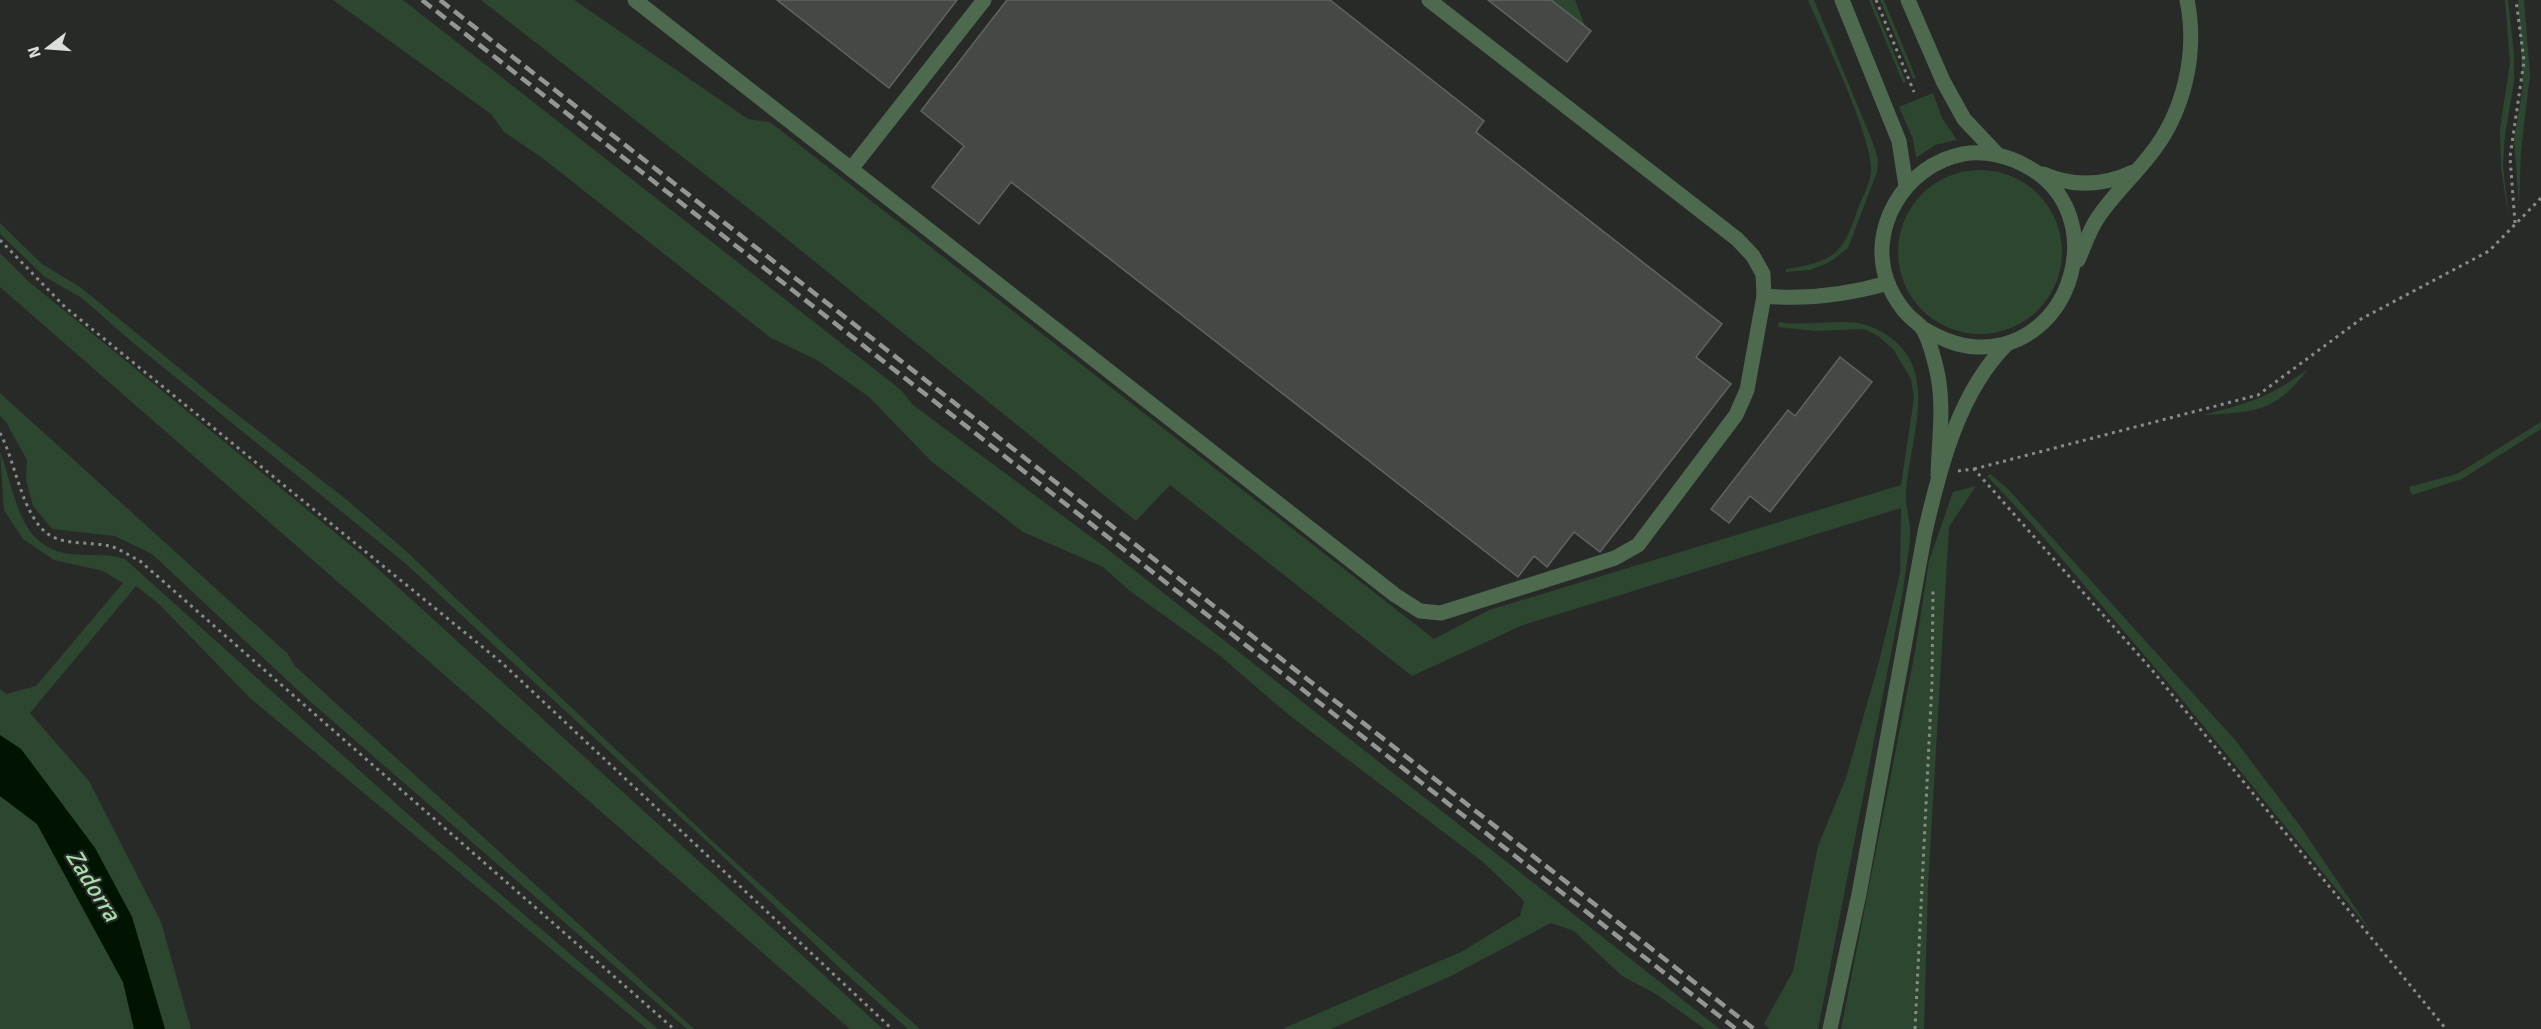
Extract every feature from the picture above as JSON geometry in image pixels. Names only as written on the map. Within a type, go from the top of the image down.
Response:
[{"type":"street","points":[[635,0],[1395,596],[1420,611],[1442,613],[1496,598],[1615,558],[1638,545],[1736,415],[1748,390],[1764,296],[1763,274],[1753,256],[1737,239],[1429,0]]},
{"type":"street","points":[[851,169],[984,0]]},
{"type":"street","points":[[1842,0],[1899,141],[1906,186]]},
{"type":"street","points":[[1908,0],[1943,81],[1964,119],[1997,154]]},
{"type":"street","points":[[1938,475],[1973,389],[1989,362],[2008,343],[2038,327],[2060,302],[2096,219],[2159,142],[2174,118],[2192,52],[2192,20],[2187,0]]},
{"type":"street","points":[[2008,343],[1978,347],[1949,342],[1922,328],[1908,316],[1888,283],[1882,258],[1884,232],[1892,208],[1906,186],[1932,165],[1963,154],[1997,154],[2016,160],[2062,182],[2087,184],[2115,180],[2138,169]]},
{"type":"street","points":[[2034,170],[2051,185],[2064,204],[2073,226],[2076,248],[2073,271]]},
{"type":"street","points":[[1764,296],[1818,297],[1852,294],[1888,283]]},
{"type":"street","points":[[1830,1029],[1859,894],[1938,475],[1941,392],[1936,367],[1922,328]]},
{"type":"path","points":[[1876,0],[1914,92]]},
{"type":"path","points":[[2515,223],[2510,157],[2524,61],[2516,0]]},
{"type":"path","points":[[1938,475],[1974,469],[2258,395],[2361,319],[2490,251],[2541,198]]},
{"type":"path","points":[[0,240],[65,307],[501,662],[892,1029]]},
{"type":"path","points":[[0,434],[9,449],[20,486],[36,524],[52,537],[112,547],[140,561],[674,1029]]},
{"type":"path","points":[[1974,469],[2152,670],[2446,1029]]},
{"type":"path","points":[[1915,1029],[1932,682],[1933,588]]},
{"type":"shaded area","points":[[333,0],[403,0],[901,390],[913,405],[1106,548],[1720,1029],[1705,1029],[1656,994],[1622,976],[1574,931],[1551,923],[1451,976],[1331,1029],[1282,1029],[1463,951],[1520,916],[1524,901],[1483,862],[1289,715],[1218,654],[1130,591],[1103,567],[1023,532],[931,461],[869,397],[817,360],[771,338],[541,157],[504,132],[491,114]]},
{"type":"shaded area","points":[[481,0],[574,0],[748,119],[770,122],[1434,639],[1489,610],[1901,485],[1914,398],[1911,379],[1893,349],[1877,335],[1864,329],[1815,331],[1778,327],[1779,322],[1860,323],[1893,340],[1908,357],[1916,376],[1918,398],[1917,421],[1906,492],[1910,530],[1909,550],[1818,1029],[1770,1029],[1764,1024],[1793,971],[1818,846],[1846,778],[1880,658],[1900,573],[1901,508],[1523,625],[1412,676],[1170,485],[1136,521],[757,215]]},
{"type":"shaded area","points":[[1551,0],[1575,0],[1585,26]]},
{"type":"shaded area","points":[[1808,0],[1814,0],[1873,143],[1878,159],[1877,172],[1848,248],[1830,262],[1810,270],[1786,272],[1786,269],[1825,259],[1841,247],[1852,226],[1871,172],[1865,136]]},
{"type":"shaded area","points":[[1869,0],[1872,0],[1906,82],[1903,83]]},
{"type":"shaded area","points":[[1880,0],[1884,0],[1916,78],[1913,79]]},
{"type":"shaded area","points":[[2505,0],[2508,0],[2514,54],[2514,82],[2505,135],[2503,165],[2509,220],[2501,168],[2500,129],[2510,63]]},
{"type":"shaded area","points":[[2518,0],[2524,0],[2530,75],[2521,150],[2519,205],[2514,141],[2523,86]]},
{"type":"shaded area","points":[[1933,93],[1942,118],[1957,140],[1935,145],[1916,158],[1913,139],[1899,107]]},
{"type":"shaded area","points":[[1980,170],[2011,176],[2038,194],[2056,221],[2062,252],[2056,283],[2038,310],[2011,328],[1980,334],[1949,328],[1922,310],[1904,283],[1898,252],[1904,221],[1922,194],[1949,176]]},
{"type":"shaded area","points":[[0,223],[42,264],[80,287],[211,394],[347,500],[406,551],[721,849],[920,1029],[908,1029],[845,973],[716,850],[405,563],[132,342],[82,298],[45,277],[0,234]]},
{"type":"shaded area","points":[[0,253],[27,280],[366,558],[883,1029],[850,1029],[0,287]]},
{"type":"shaded area","points":[[2308,369],[2285,394],[2263,407],[2237,413],[2203,415],[2270,393]]},
{"type":"shaded area","points":[[0,393],[287,653],[295,666],[694,1029],[687,1029],[304,696],[152,554],[115,536],[52,529],[33,506],[26,480],[27,460],[6,422],[0,416]]},
{"type":"shaded area","points":[[2541,422],[2541,429],[2462,479],[2412,495],[2409,487],[2457,474]]},
{"type":"shaded area","points":[[0,452],[21,515],[39,541],[52,549],[70,554],[105,555],[125,559],[430,834],[658,1029],[647,1029],[250,698],[159,604],[136,586],[30,713],[89,781],[161,922],[191,1029],[165,1029],[132,917],[95,848],[21,749],[0,735],[0,689],[6,694],[36,686],[123,583],[103,571],[54,560],[23,539],[4,510]]},
{"type":"shaded area","points":[[1990,474],[2008,489],[2236,741],[2303,830],[2373,934],[2175,691],[2032,524],[1987,476]]},
{"type":"shaded area","points":[[1976,486],[1949,527],[1928,887],[1924,1029],[1841,1029],[1915,652],[1929,561],[1953,492]]},
{"type":"shaded area","points":[[0,796],[37,824],[123,982],[134,1029],[0,1029]]},
{"type":"water","name":"Zadorra","points":[[0,735],[21,749],[95,848],[132,917],[165,1029],[134,1029],[123,982],[37,824],[0,796]]},
{"type":"building","points":[[777,0],[957,0],[889,88]]},
{"type":"building","points":[[1007,0],[1330,0],[1484,121],[1476,132],[1722,324],[1696,357],[1731,384],[1600,552],[1574,532],[1547,567],[1534,556],[1518,577],[1011,182],[979,224],[932,187],[964,146],[921,111]]},
{"type":"building","points":[[1488,0],[1551,0],[1591,31],[1567,62]]},
{"type":"building","points":[[1840,357],[1872,382],[1770,512],[1750,496],[1729,523],[1711,509],[1788,410],[1795,416]]},
{"type":"railway","points":[[422,0],[1736,1029]]},
{"type":"railway","points":[[440,0],[1754,1029]]}]
